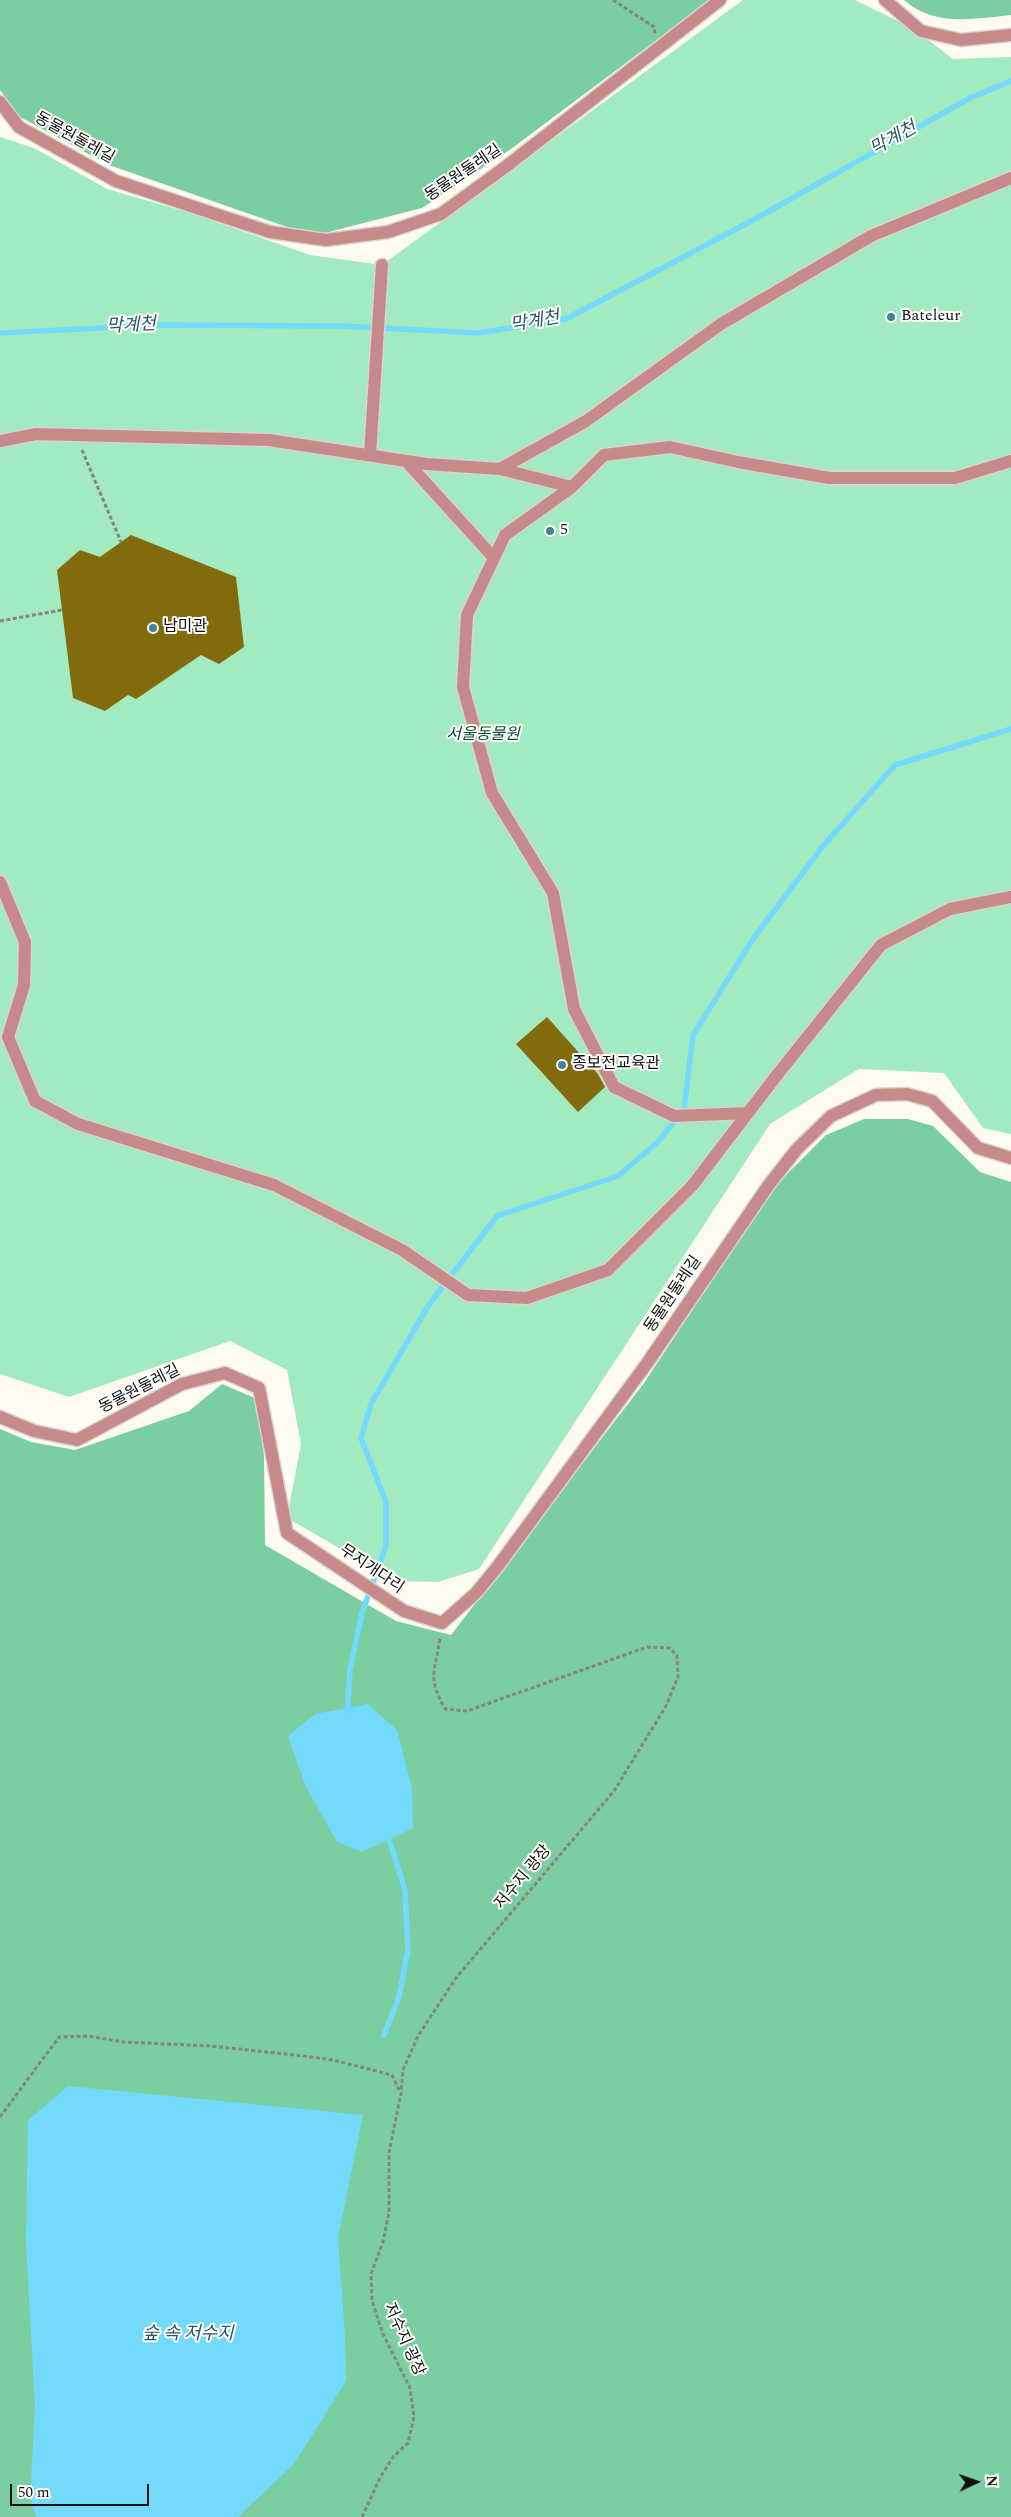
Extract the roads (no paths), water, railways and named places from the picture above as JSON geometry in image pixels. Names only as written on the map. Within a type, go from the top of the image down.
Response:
[{"type":"street","name":"동물원둘레길","points":[[0,102],[19,127],[116,181],[270,232],[326,240],[388,232],[441,214],[508,165],[720,0]]},
{"type":"street","points":[[885,0],[921,31],[961,40],[1011,35]]},
{"type":"street","points":[[500,469],[586,421],[721,324],[871,236],[1011,178]]},
{"type":"street","points":[[370,455],[382,265]]},
{"type":"street","points":[[0,441],[36,434],[269,440],[406,461],[500,469],[572,487]]},
{"type":"street","points":[[748,1113],[674,1116],[614,1088],[574,1009],[553,893],[492,793],[463,687],[468,615],[505,535],[572,487],[604,455],[670,447],[738,462],[828,478],[955,478],[1011,461]]},
{"type":"street","points":[[406,461],[494,558]]},
{"type":"street","points":[[0,882],[25,942],[24,985],[8,1037],[35,1101],[78,1124],[274,1186],[402,1250],[468,1295],[527,1298],[608,1270],[692,1186],[881,945],[950,909],[1011,897]]},
{"type":"street","name":"동물원둘레길","points":[[404,1611],[442,1623],[476,1593],[498,1566],[648,1362],[768,1186],[797,1149],[831,1116],[876,1095],[907,1094],[932,1102],[978,1148],[1011,1158]]},
{"type":"street","name":"동물원둘레길","points":[[0,1417],[34,1431],[77,1440],[182,1384],[224,1373],[260,1388],[287,1534],[320,1555]]},
{"type":"street","name":"무지개다리","points":[[320,1555],[404,1611]]},
{"type":"water","points":[[368,1704],[397,1730],[412,1788],[413,1828],[362,1852],[337,1842],[306,1787],[288,1736],[315,1714]]},
{"type":"water","name":"숲 속 저수지","points":[[68,2086],[363,2115],[338,2238],[345,2335],[346,2381],[294,2464],[238,2517],[37,2517],[30,2499],[35,2406],[26,2242],[28,2120]]},
{"type":"waterway","name":"막계천","points":[[0,333],[163,325],[342,326],[478,333],[566,319],[755,219],[970,98],[1011,81]]},
{"type":"waterway","points":[[347,1715],[350,1669],[362,1613],[386,1546],[386,1502],[361,1438],[371,1404],[428,1306],[497,1216],[618,1176],[658,1142],[684,1109],[693,1035],[753,939],[823,846],[895,765],[1011,729]]},
{"type":"waterway","points":[[384,2035],[399,1997],[408,1950],[405,1890],[387,1833]]},
{"type":"place","name":"Bateleur","points":[[891,317]]},
{"type":"place","name":"5","points":[[550,531]]},
{"type":"place","name":"남미관","points":[[153,628]]},
{"type":"place","name":"종보전교육관","points":[[562,1065]]},
{"type":"park label","name":"서울동물원","points":[[483,736]]}]
